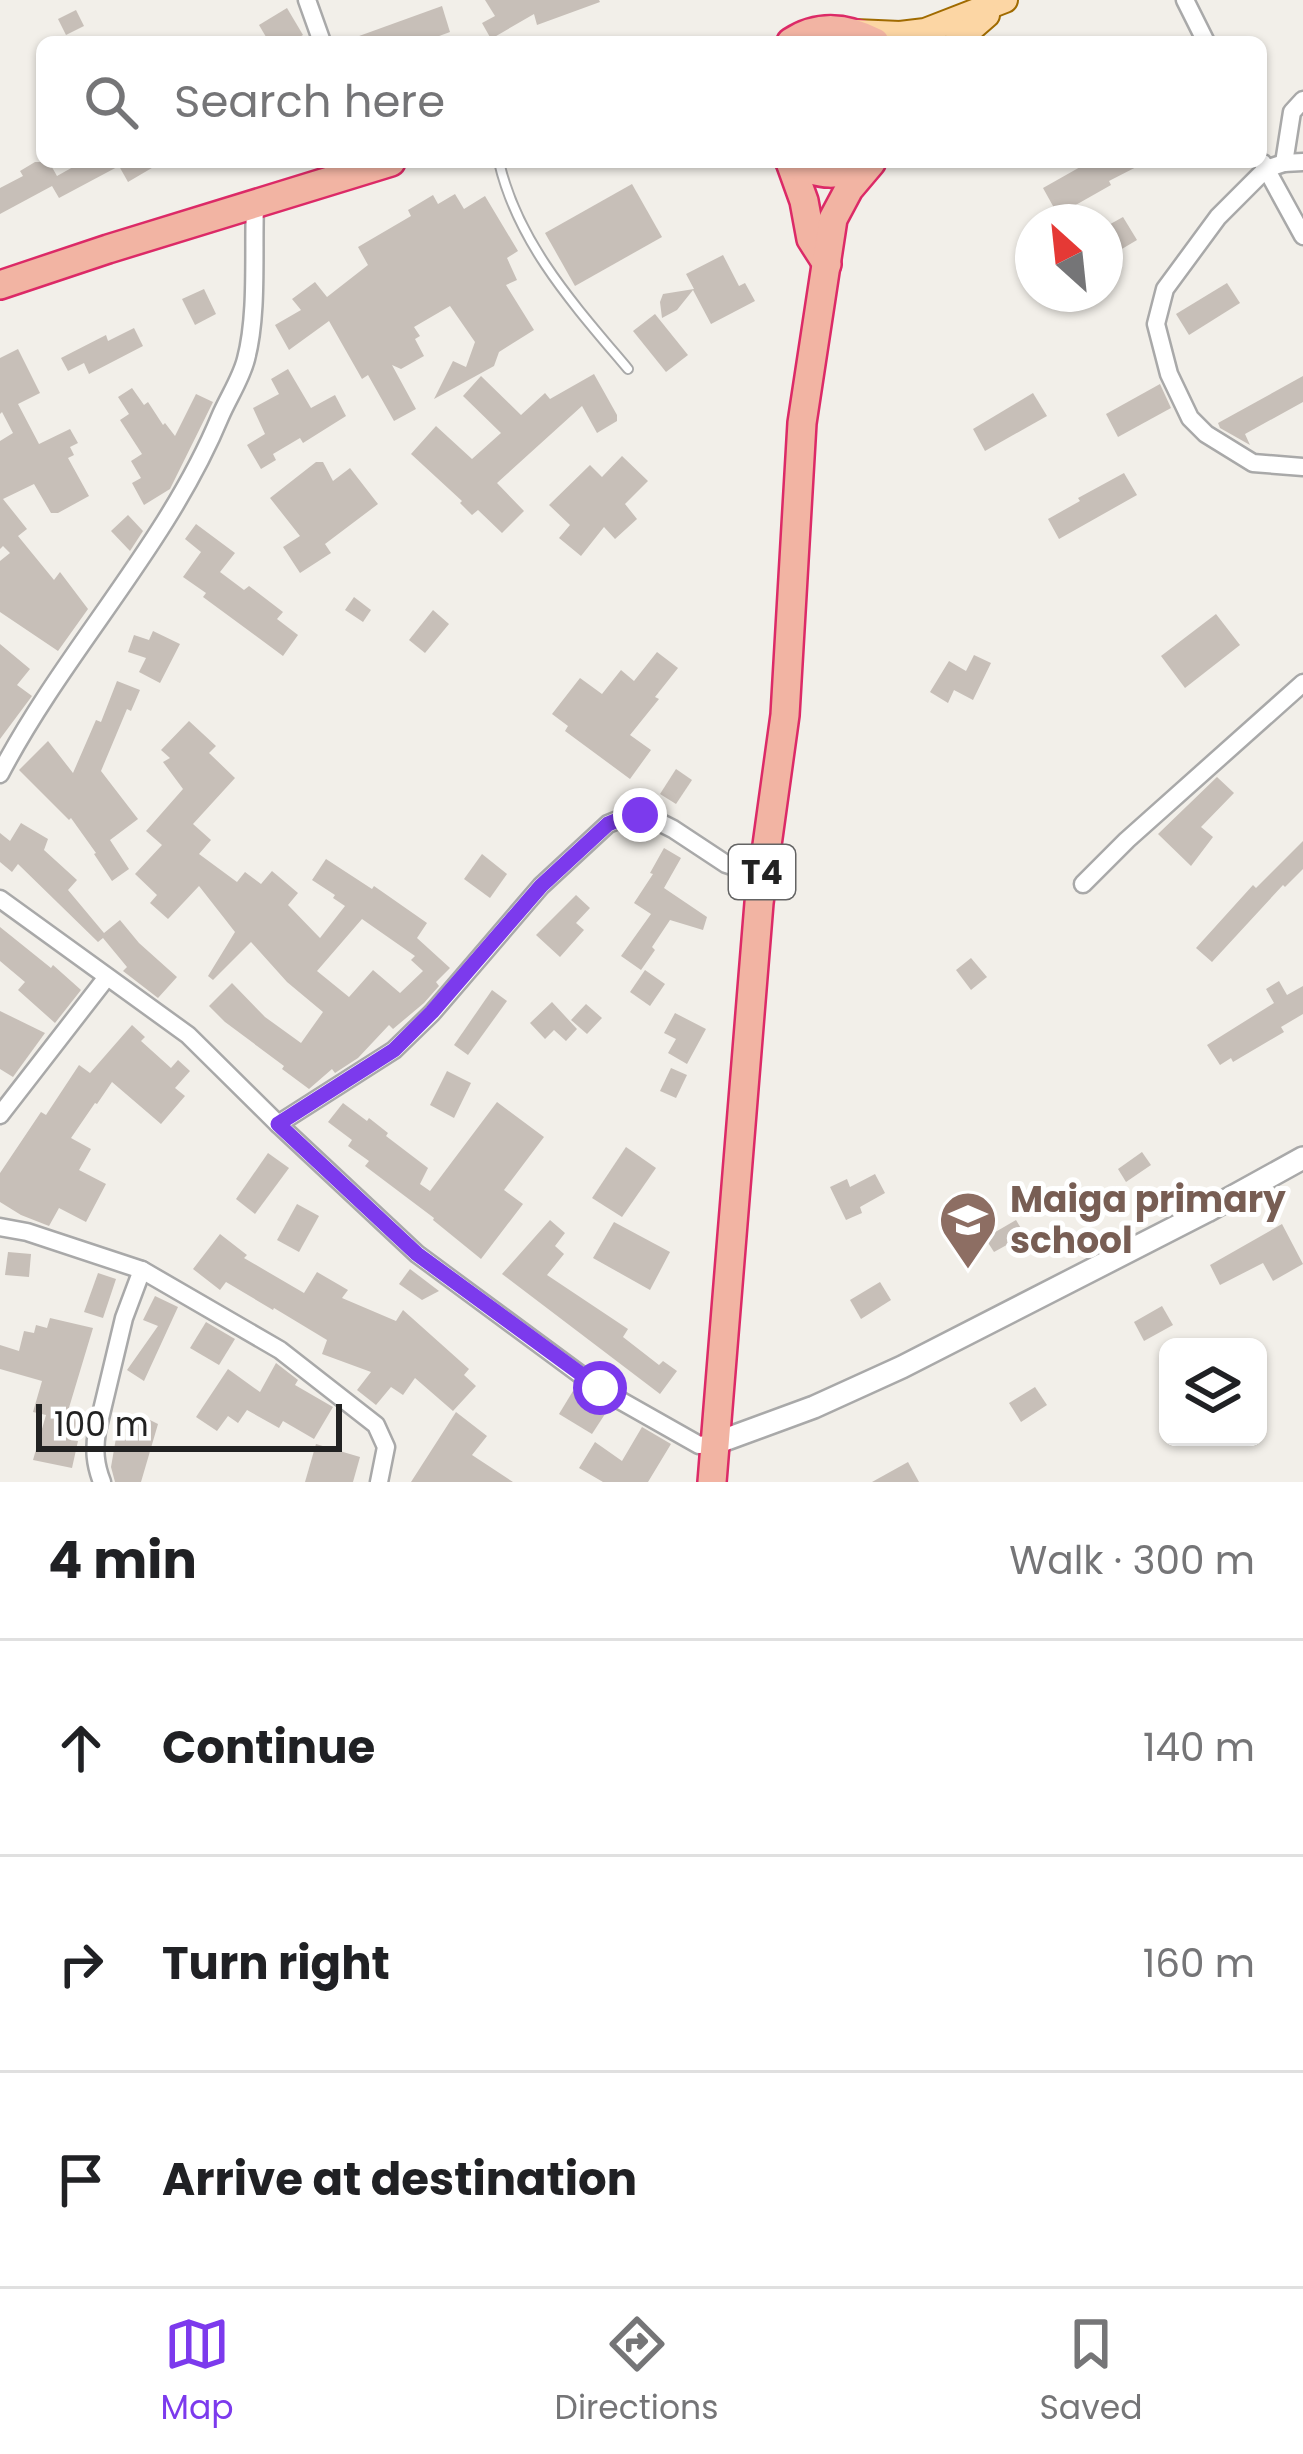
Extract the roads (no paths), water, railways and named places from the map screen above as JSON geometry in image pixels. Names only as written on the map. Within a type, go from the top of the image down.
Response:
[{"type":"highway","points":[[801,36],[830,28],[861,36]]},
{"type":"highway","points":[[0,285],[364,168]]},
{"type":"highway","name":"T4","points":[[792,168],[811,239],[826,264]]},
{"type":"highway","name":"T4","points":[[804,168],[844,173],[858,168]]},
{"type":"highway","name":"T4","points":[[712,1482],[762,876],[785,715],[802,423],[832,218],[868,168]]},
{"type":"main road","points":[[876,36],[925,32],[1004,1]]},
{"type":"main road","points":[[963,36],[1004,1]]},
{"type":"street","points":[[307,0],[320,36]]},
{"type":"street","points":[[1185,0],[1203,36]]},
{"type":"street","points":[[1303,100],[1292,112],[1278,163],[1198,241],[1165,289],[1156,324],[1168,374],[1190,418],[1206,434],[1253,463],[1303,467]]},
{"type":"street","points":[[1278,163],[1303,236]]},
{"type":"street","points":[[0,774],[54,682],[183,494],[208,448],[245,364],[251,337],[255,204]]},
{"type":"street","points":[[1083,884],[1303,683]]},
{"type":"street","points":[[278,1124],[394,1050],[541,886],[608,824],[647,816],[725,865],[762,876]]},
{"type":"street","points":[[0,899],[188,1035],[417,1254],[600,1388],[699,1445],[814,1407],[902,1367],[1303,1158]]},
{"type":"street","points":[[0,1115],[107,977]]},
{"type":"street","points":[[0,1227],[142,1270],[280,1350],[367,1416],[383,1436],[386,1447],[379,1482]]},
{"type":"street","points":[[102,1482],[94,1448],[97,1430],[124,1318],[142,1270]]},
{"type":"lane","points":[[500,168],[524,232],[552,276],[628,369]]},
{"type":"place","name":"Maiga primary school","points":[[968,1271]]}]
